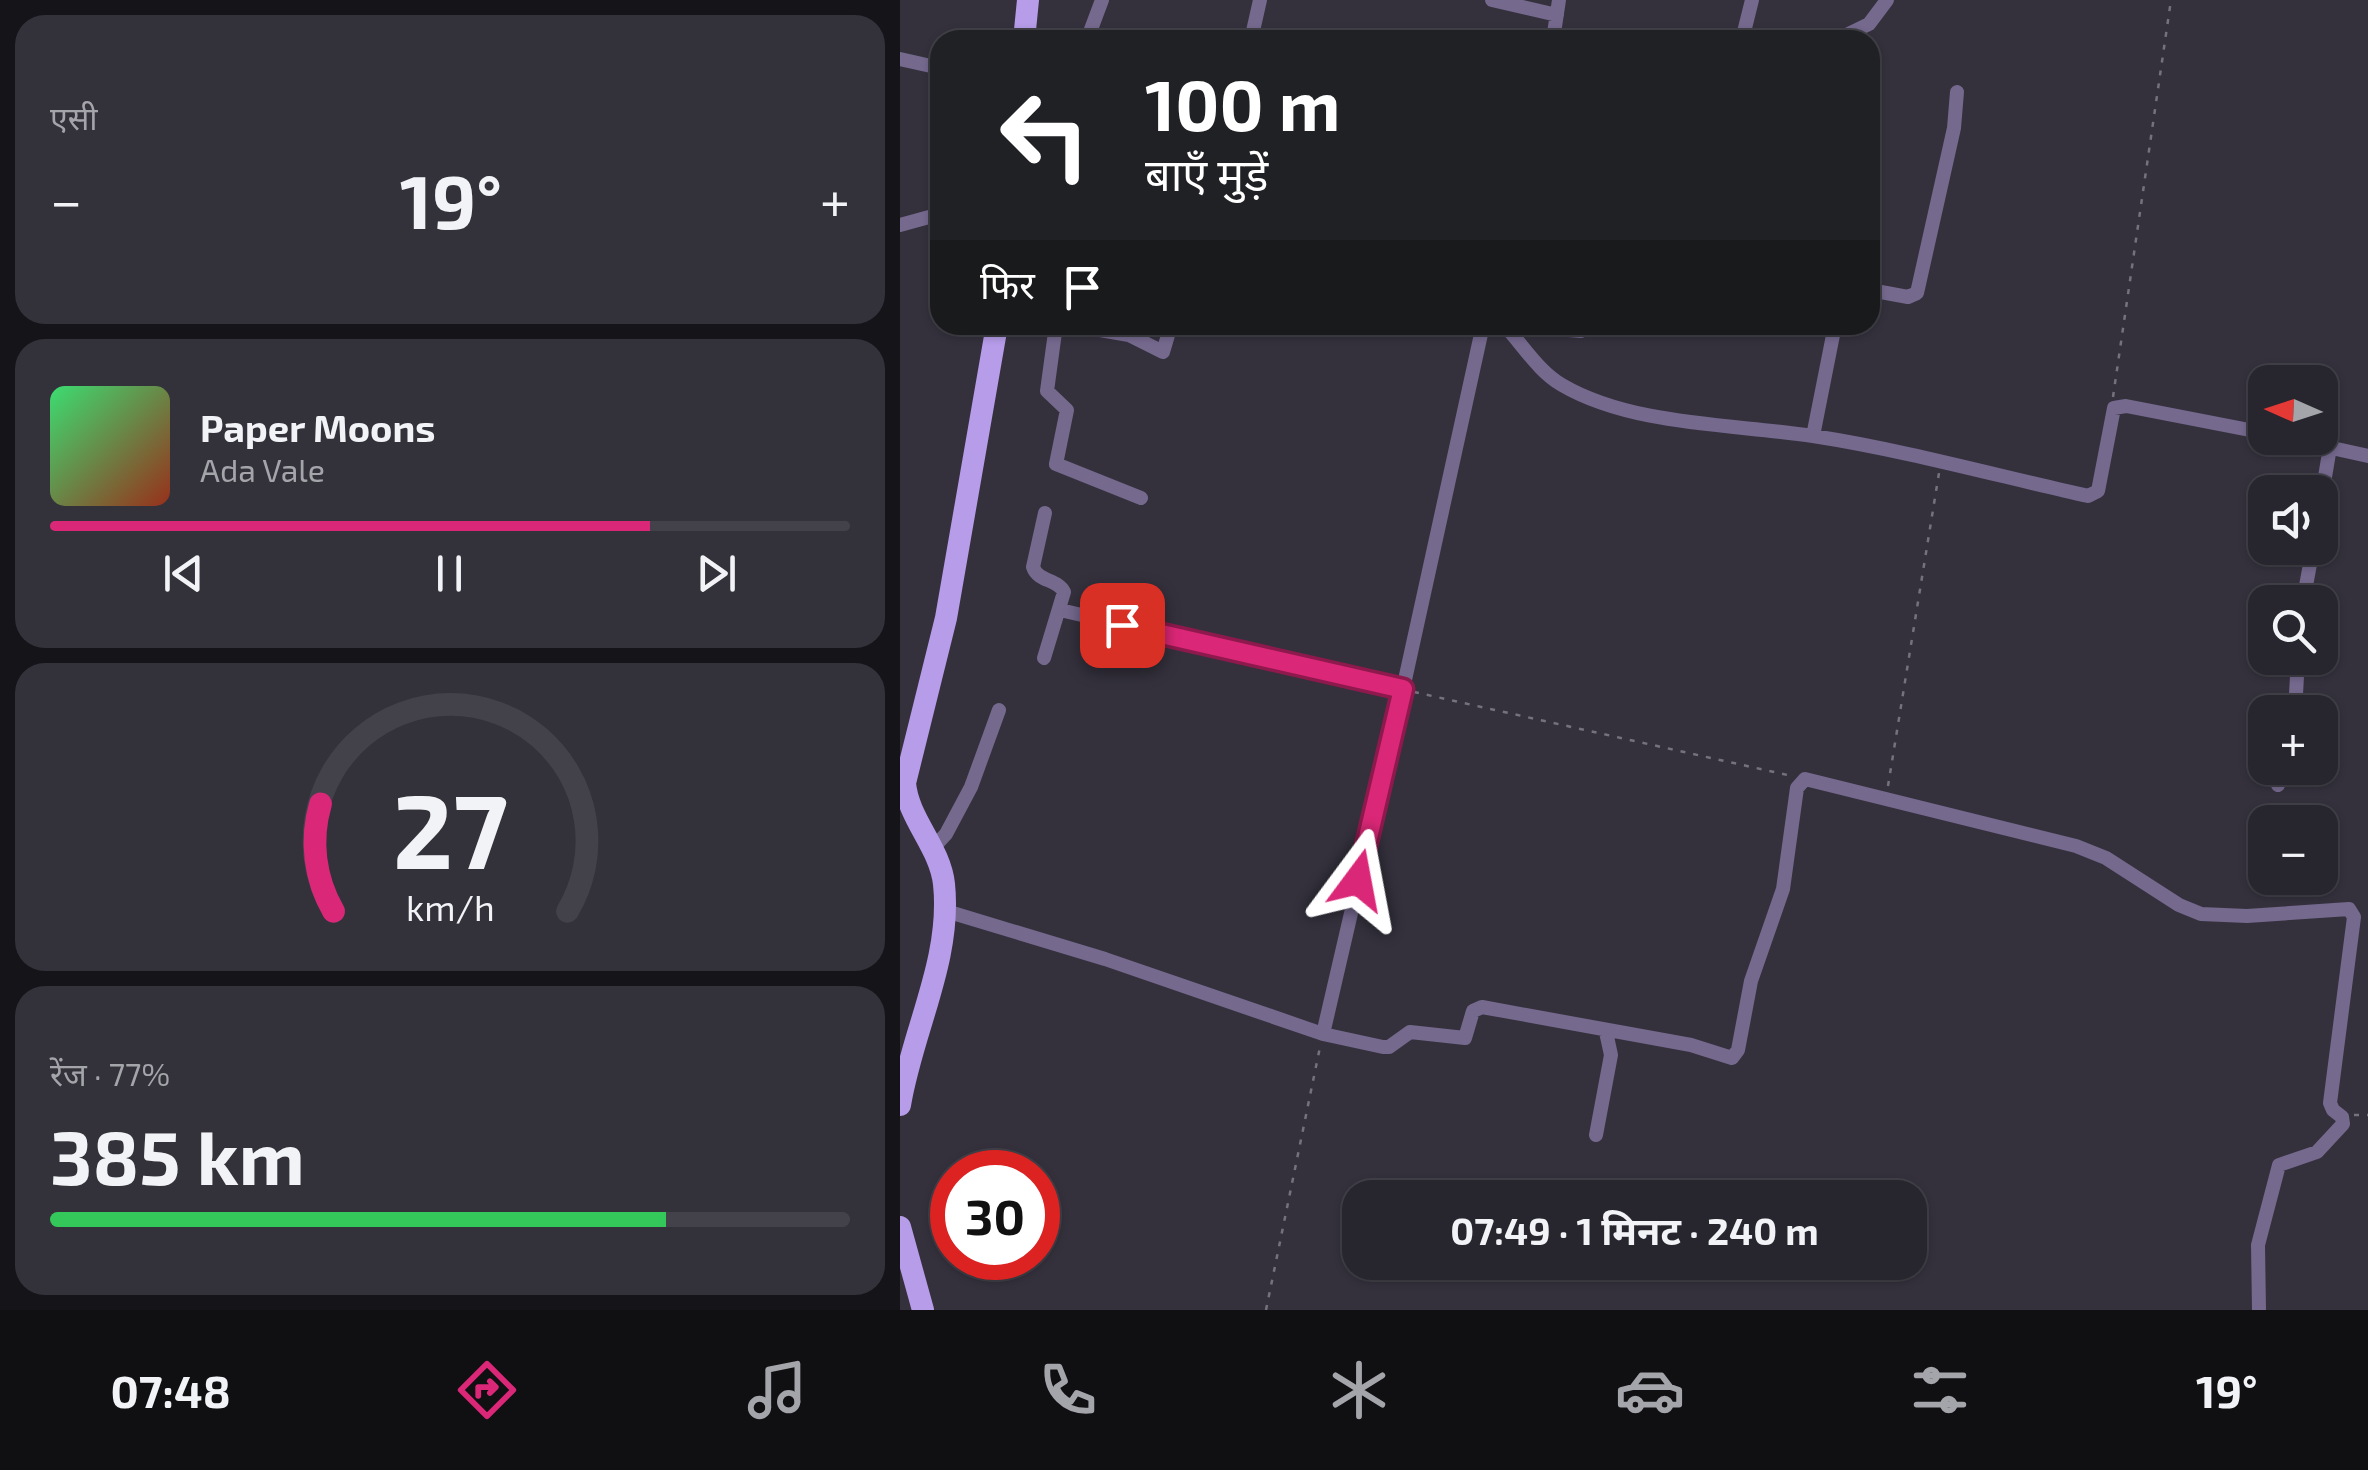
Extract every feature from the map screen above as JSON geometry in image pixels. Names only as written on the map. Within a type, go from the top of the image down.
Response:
[{"type":"main road","points":[[1025,30],[1028,0]]},
{"type":"main road","points":[[900,1104],[934,978],[946,911],[943,877],[934,848],[910,805],[905,783],[946,618],[995,335]]},
{"type":"main road","points":[[900,1227],[923,1310]]},
{"type":"street","points":[[1091,30],[1102,0]]},
{"type":"street","points":[[1253,30],[1260,0]]},
{"type":"street","points":[[1492,0],[1558,8]]},
{"type":"street","points":[[1744,30],[1752,0]]},
{"type":"street","points":[[1857,30],[1869,24],[1887,0]]},
{"type":"street","points":[[900,59],[930,66]]},
{"type":"street","points":[[1880,292],[1908,297],[1916,293],[1954,128],[1957,92]]},
{"type":"street","points":[[900,225],[930,217]]},
{"type":"street","points":[[1055,335],[1047,391],[1065,405],[1067,416],[1056,464],[1141,498]]},
{"type":"street","points":[[1124,335],[1164,352],[1168,335]]},
{"type":"street","points":[[1322,1034],[1481,335]]},
{"type":"street","points":[[1513,335],[1550,378],[1599,402],[1700,423],[1813,436],[2094,495],[2100,485],[2114,408],[2126,406],[2248,430]]},
{"type":"street","points":[[1813,436],[1833,335]]},
{"type":"street","points":[[2338,449],[2368,456]]},
{"type":"street","points":[[1044,658],[1063,588],[1038,576],[1033,567],[1046,513]]},
{"type":"street","points":[[1060,610],[1403,689]]},
{"type":"street","points":[[934,848],[946,834],[970,786],[998,710]]},
{"type":"street","points":[[946,911],[1092,955],[1322,1034],[1383,1047],[1416,1032],[1465,1038],[1476,1007],[1692,1045],[1732,1058],[1736,1056],[1754,969],[1782,888],[1800,782],[1814,780],[1887,797],[2092,851],[2180,905],[2202,914],[2259,916],[2342,907],[2352,912],[2330,1103],[2344,1124],[2317,1152],[2279,1165],[2258,1245],[2260,1310]]},
{"type":"street","points":[[1596,1135],[1610,1063],[1606,1032]]},
{"type":"path","points":[[2114,408],[2114,373],[2171,0]]},
{"type":"path","points":[[1887,797],[1940,464]]},
{"type":"path","points":[[1403,689],[1789,774],[1800,782]]},
{"type":"path","points":[[1266,1310],[1322,1034]]},
{"type":"route","points":[[1122,625],[1403,689],[1358,880]]}]
